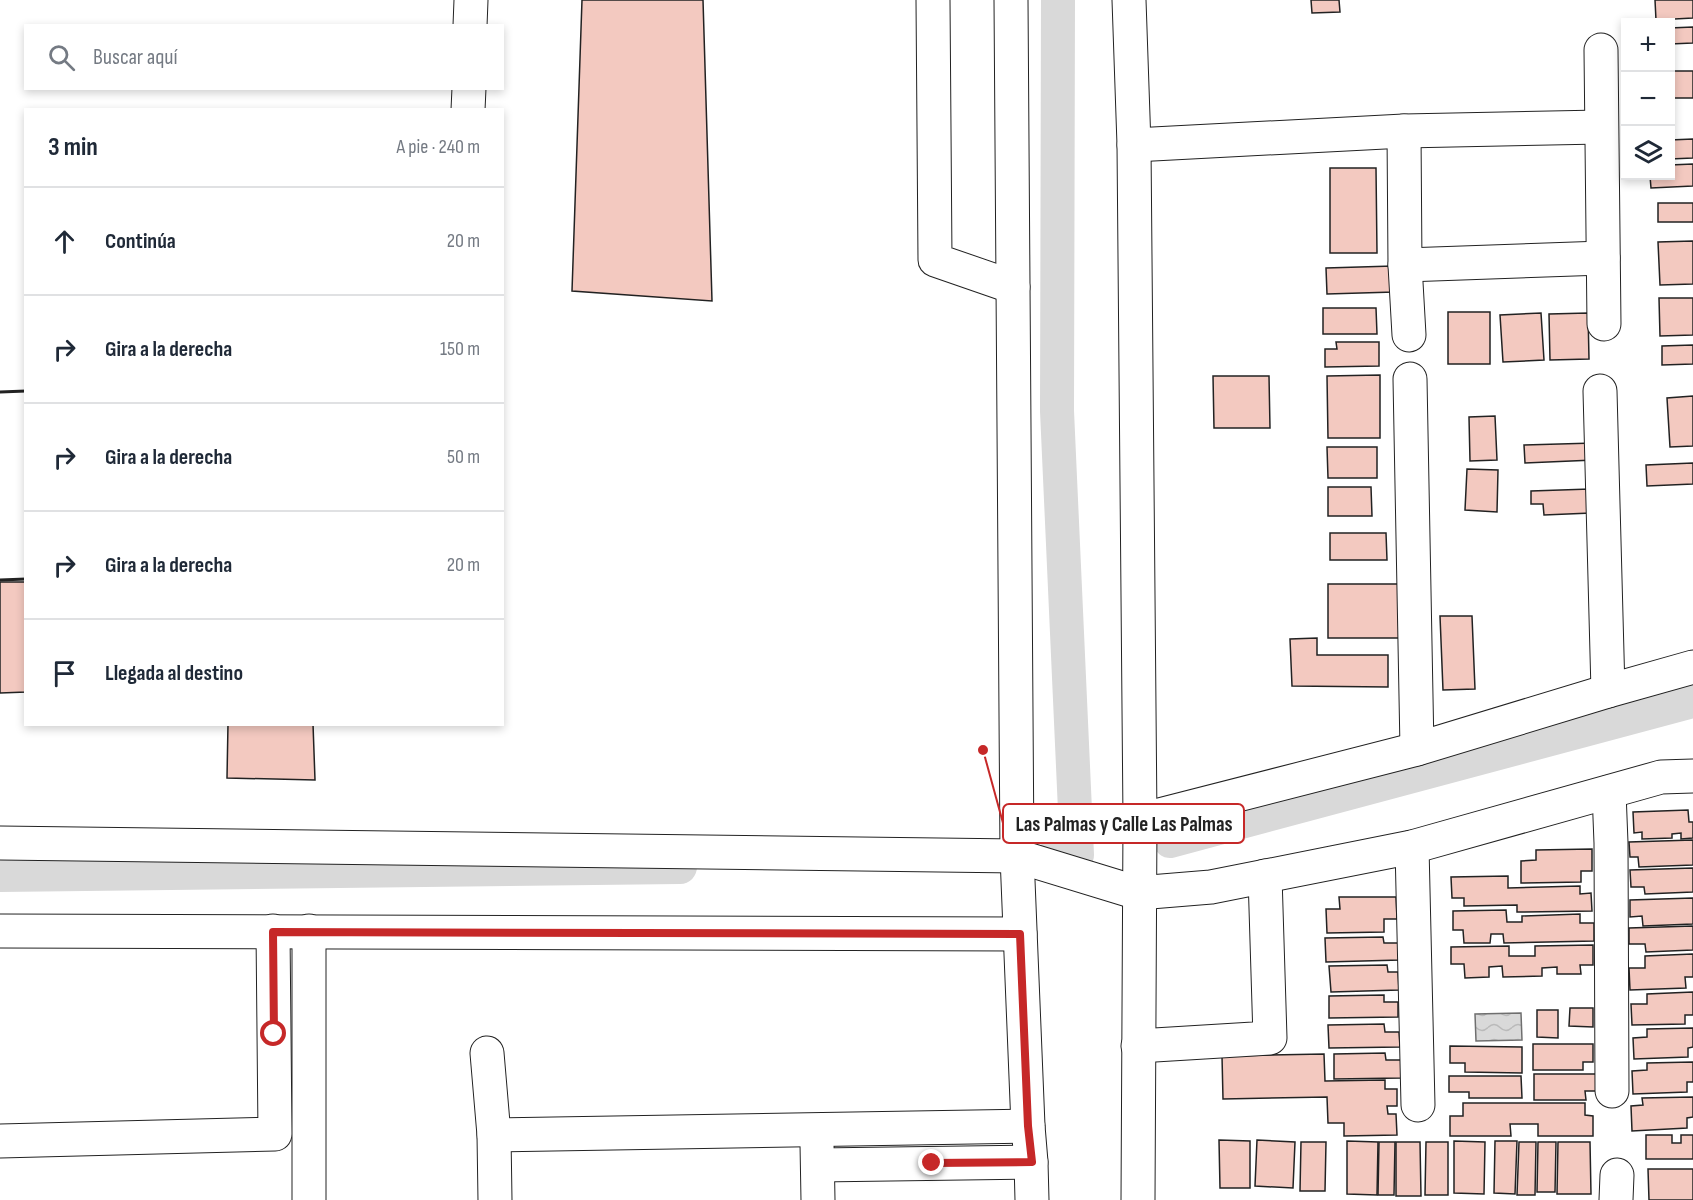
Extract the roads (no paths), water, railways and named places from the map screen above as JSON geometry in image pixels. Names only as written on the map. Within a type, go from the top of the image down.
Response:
[{"type":"street","points":[[470,24],[471,0]]},
{"type":"street","points":[[933,0],[935,260],[1014,287]]},
{"type":"street","points":[[1011,0],[1017,856],[1032,1200]]},
{"type":"street","points":[[1129,0],[1134,145],[1140,820],[1138,1200]]},
{"type":"street","points":[[1601,50],[1604,324]]},
{"type":"street","points":[[468,108],[469,90]]},
{"type":"street","points":[[1134,145],[1404,130],[1601,127]]},
{"type":"street","points":[[1404,130],[1405,265],[1409,335]]},
{"type":"street","points":[[1405,265],[1603,258]]},
{"type":"street","points":[[1410,379],[1417,749]]},
{"type":"street","points":[[1600,391],[1608,691]]},
{"type":"street","points":[[1140,820],[1417,749],[1608,691],[1693,668]]},
{"type":"street","points":[[0,843],[1017,856],[1138,893],[1211,887],[1412,847],[1661,777],[1693,776]]},
{"type":"street","points":[[1609,792],[1612,1091]]},
{"type":"street","points":[[1412,847],[1418,1105]]},
{"type":"street","points":[[1138,1046],[1270,1038],[1265,876]]},
{"type":"street","points":[[0,931],[1020,934]]},
{"type":"street","points":[[309,931],[309,1200]]},
{"type":"street","points":[[0,1141],[275,1134],[273,932]]},
{"type":"street","points":[[487,1053],[494,1135],[495,1200]]},
{"type":"street","points":[[494,1135],[1028,1126]]},
{"type":"street","points":[[816,1130],[818,1200]]},
{"type":"street","points":[[818,1165],[1032,1162]]},
{"type":"water","points":[[1521,1013],[1522,1040],[1476,1041],[1475,1014]]},
{"type":"waterway","points":[[1051,858],[1077,855],[1057,411],[1058,0]]},
{"type":"waterway","points":[[1170,841],[1693,701]]},
{"type":"waterway","points":[[0,875],[680,867]]},
{"type":"place","name":"Las Palmas y Calle Las Palmas","points":[[983,750]]}]
